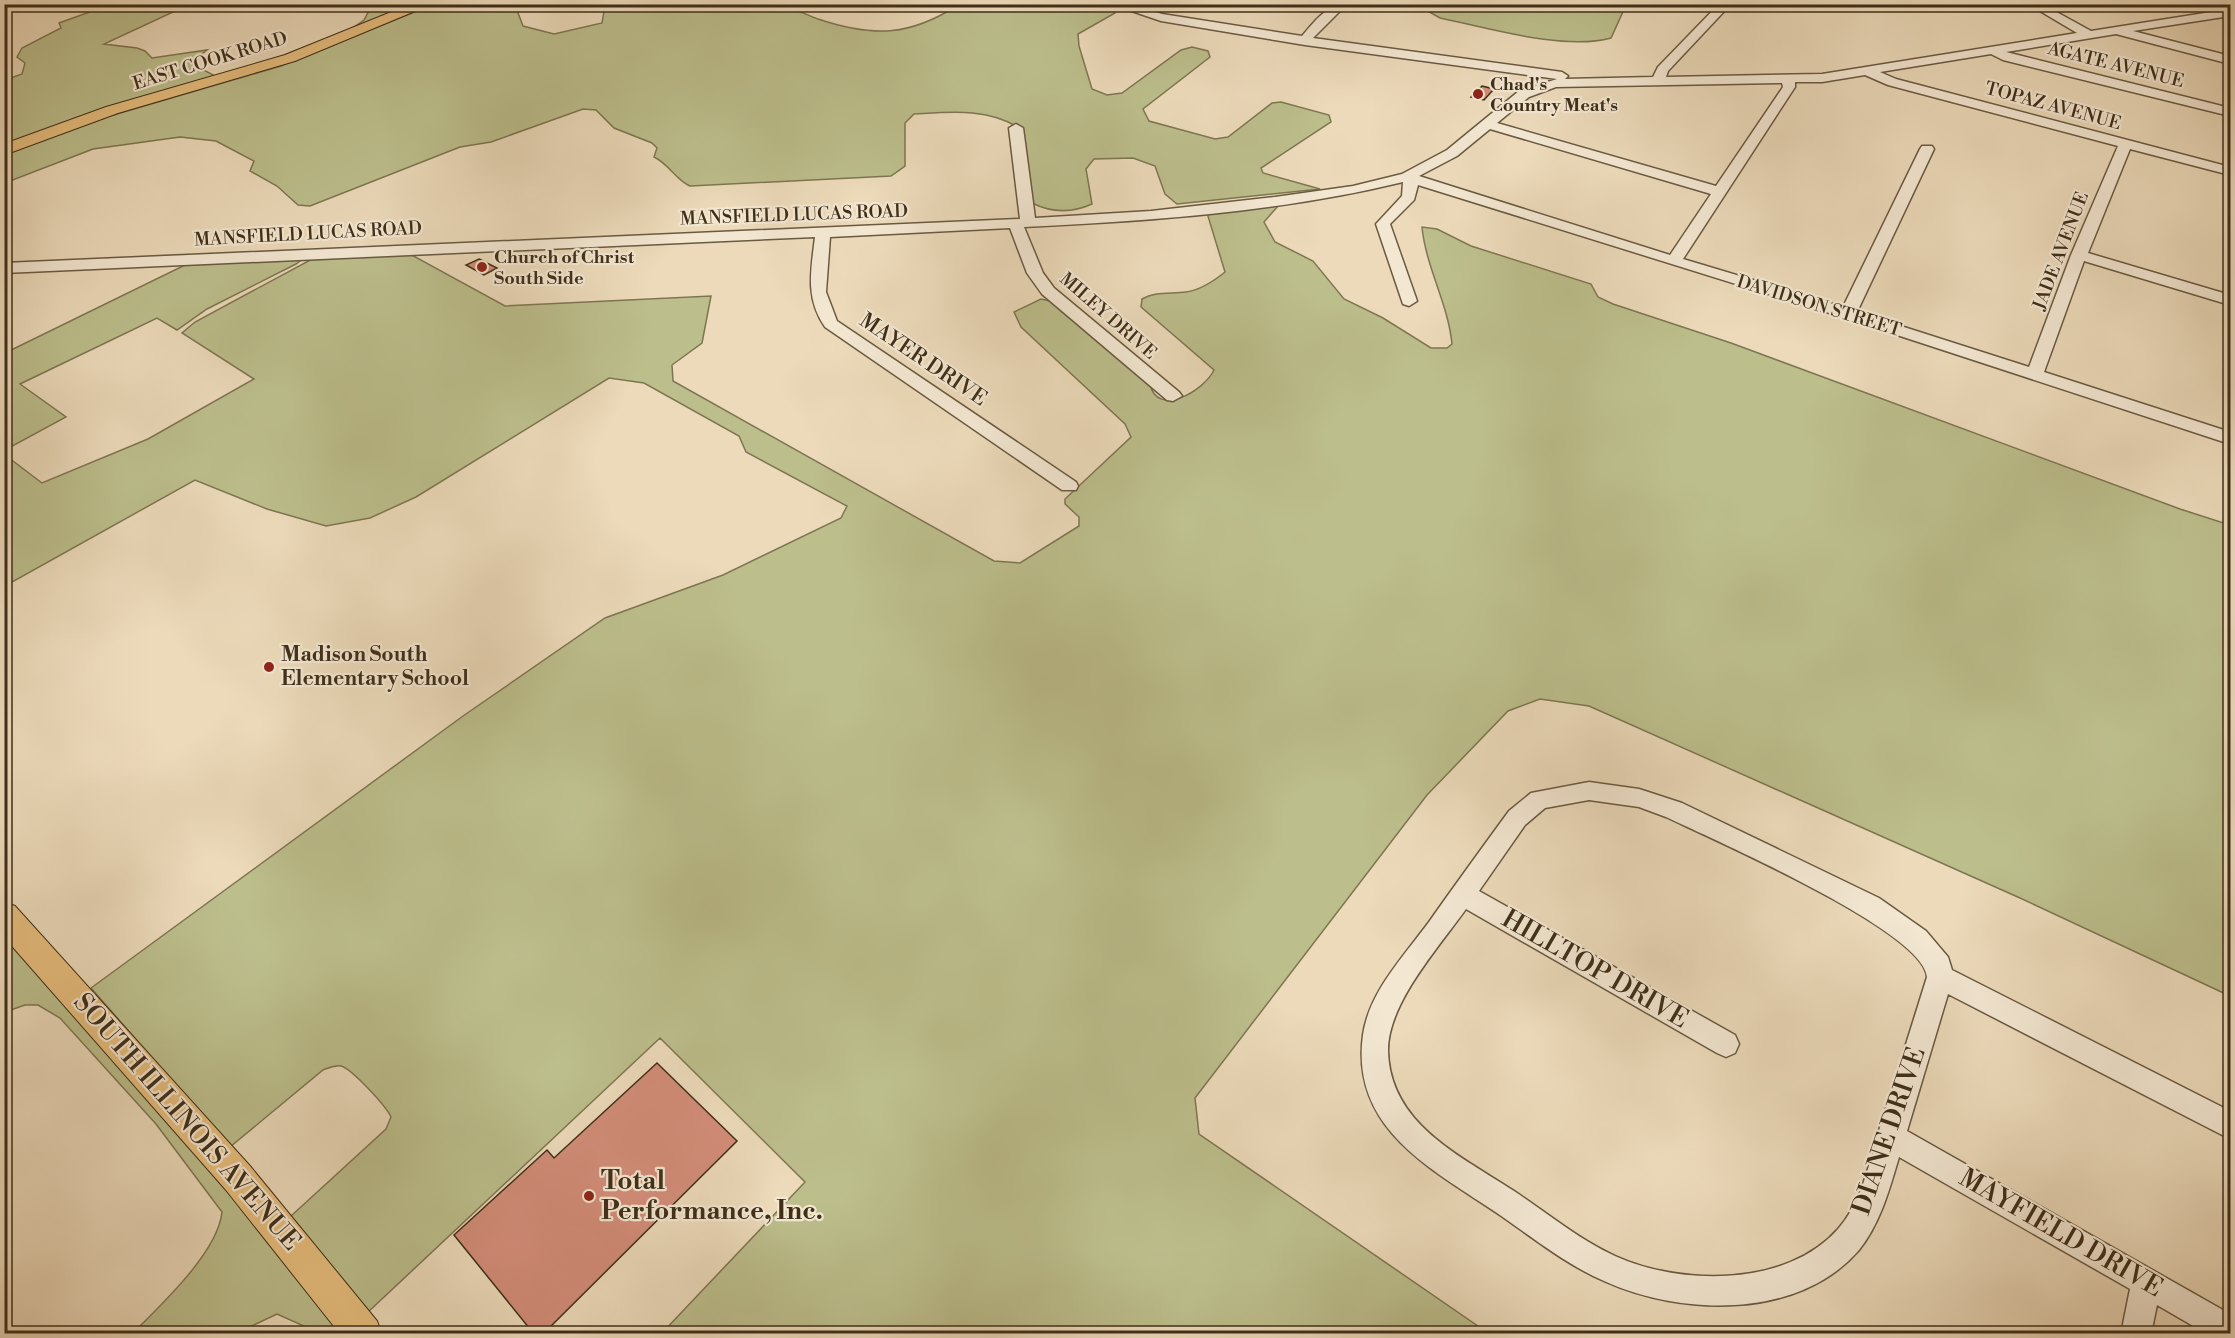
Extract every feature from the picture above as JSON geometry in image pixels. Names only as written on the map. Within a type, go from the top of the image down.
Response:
[{"type":"main road","name":"EAST COOK ROAD","points":[[4,150],[112,110],[290,58],[425,4]]},
{"type":"main road","name":"SOUTH ILLINOIS AVENUE","points":[[4,915],[238,1178],[364,1334]]},
{"type":"street","points":[[1116,4],[1161,17],[1305,41],[1607,81]]},
{"type":"street","points":[[1305,41],[1318,24],[1342,4]]},
{"type":"street","points":[[1658,81],[1662,70],[1726,4]]},
{"type":"street","points":[[2033,4],[2089,35]]},
{"type":"street","points":[[1533,73],[1547,85],[1607,81],[1788,81],[1869,72],[2230,12]]},
{"type":"street","points":[[2117,31],[2230,60]]},
{"type":"street","name":"AGATE AVENUE","points":[[1994,51],[2007,57],[2230,112]]},
{"type":"street","name":"TOPAZ AVENUE","points":[[1869,72],[1892,82],[2230,171]]},
{"type":"street","points":[[1674,261],[1789,87],[1788,81]]},
{"type":"street","name":"MANSFIELD LUCAS ROAD","points":[[4,268],[408,248],[823,233],[1022,223],[1151,215],[1275,201],[1353,190],[1407,177],[1452,153],[1524,94],[1547,85]]},
{"type":"street","points":[[1488,124],[1719,192]]},
{"type":"street","name":"MILEY DRIVE","points":[[1016,128],[1022,223],[1035,273],[1048,291],[1173,396]]},
{"type":"street","name":"JADE AVENUE","points":[[2035,374],[2079,255],[2125,144]]},
{"type":"street","points":[[1848,314],[1927,149]]},
{"type":"street","points":[[1407,177],[1412,184],[1411,192],[1384,221],[1383,229],[1409,301]]},
{"type":"street","name":"DAVIDSON STREET","points":[[1407,177],[1848,314],[2230,438]]},
{"type":"street","name":"MAYER DRIVE","points":[[823,233],[818,295],[825,317],[831,324],[1069,486]]},
{"type":"street","points":[[2079,255],[2230,300]]},
{"type":"street","name":"DIANE DRIVE","points":[[1589,791],[1622,795],[1674,810],[1870,906],[1917,939],[1939,965],[1940,977],[1872,1197],[1848,1240],[1835,1253],[1801,1275],[1773,1284],[1748,1288],[1695,1289],[1640,1279],[1581,1254],[1420,1143],[1404,1129],[1394,1114],[1378,1079],[1374,1044],[1381,1013],[1463,895],[1517,818],[1539,800],[1589,791]]},
{"type":"street","name":"HILLTOP DRIVE","points":[[1463,895],[1726,1044]]},
{"type":"street","points":[[1940,977],[2230,1125]]},
{"type":"street","name":"MAYFIELD DRIVE","points":[[1891,1137],[2230,1330]]},
{"type":"street","points":[[2136,1334],[2146,1282]]},
{"type":"green space","points":[[712,3],[775,5],[838,25],[873,31],[890,31],[923,23],[958,5],[1109,5],[1116,7],[1115,13],[1078,34],[1079,46],[1092,89],[1107,95],[1122,93],[1181,50],[1192,47],[1208,51],[1210,57],[1143,109],[1149,121],[1215,139],[1228,137],[1272,103],[1281,102],[1329,115],[1331,122],[1261,168],[1263,173],[1320,189],[1177,204],[1165,194],[1155,166],[1133,158],[1094,159],[1086,169],[1092,204],[1070,210],[1047,209],[1032,203],[1018,127],[981,114],[955,112],[914,114],[905,123],[905,166],[891,176],[690,186],[654,157],[657,148],[652,143],[614,128],[596,110],[583,109],[491,142],[460,147],[310,206],[298,205],[277,186],[250,171],[254,161],[216,141],[180,137],[93,149],[5,183],[5,154],[110,116],[281,66],[434,4],[515,5],[523,26],[554,34],[602,23],[605,5]]},
{"type":"green space","points":[[178,4],[186,6],[104,44],[137,48],[145,51],[152,58],[207,50],[190,63],[215,76],[282,56],[351,29],[364,20],[372,5],[416,5],[292,54],[5,146],[5,80],[22,74],[25,63],[17,57],[22,48],[61,28],[59,23],[109,5]]},
{"type":"green space","points":[[1427,4],[1626,5],[1611,38],[1571,42],[1526,37],[1440,18],[1424,9]]},
{"type":"green space","points":[[1279,205],[1264,222],[1275,242],[1313,261],[1344,299],[1383,318],[1431,348],[1447,348],[1452,344],[1422,227],[1437,229],[1471,246],[1591,284],[1598,297],[1613,304],[1731,343],[2180,509],[2230,525],[2230,996],[2020,898],[1589,706],[1540,699],[1508,711],[1427,795],[1195,1098],[1199,1134],[1488,1333],[662,1333],[805,1182],[660,1038],[366,1314],[291,1216],[386,1129],[391,1117],[383,1105],[346,1069],[341,1066],[332,1067],[323,1070],[230,1147],[91,988],[463,716],[605,618],[723,575],[841,518],[847,506],[746,452],[739,436],[644,383],[609,378],[416,497],[370,518],[326,526],[267,509],[195,480],[5,586],[5,455],[42,483],[148,439],[254,379],[182,333],[195,322],[314,258],[408,253],[505,306],[711,296],[702,343],[672,365],[673,381],[994,561],[1020,563],[1079,526],[1079,517],[1065,504],[1065,499],[1131,437],[1125,424],[1021,327],[1014,312],[1041,299],[1054,302],[1150,384],[1154,394],[1162,399],[1181,398],[1201,386],[1214,370],[1141,307],[1142,299],[1147,296],[1196,289],[1212,282],[1225,272],[1207,213]]},
{"type":"green space","points":[[298,259],[300,261],[296,264],[207,309],[177,330],[157,318],[20,384],[66,417],[5,450],[5,353],[187,264]]},
{"type":"green space","points":[[4,935],[199,1153],[346,1333],[309,1333],[304,1326],[277,1314],[237,1333],[133,1333],[172,1293],[199,1260],[218,1228],[222,1212],[156,1124],[60,1018],[38,1005],[25,1005],[5,1012]]},
{"type":"building","points":[[1482,86],[1494,89],[1484,100],[1471,97]]},
{"type":"building","name":"Church of Christ South Side","points":[[479,259],[497,268],[484,275],[466,265]]},
{"type":"building","name":"Total Performance, Inc.","points":[[657,1063],[737,1141],[543,1334],[534,1334],[454,1235],[547,1150],[554,1158]]},
{"type":"place","name":"Chad's Country Meat's","points":[[1478,94]]},
{"type":"place","name":"Church of Christ South Side","points":[[482,267]]},
{"type":"place","name":"Madison South Elementary School","points":[[269,667]]},
{"type":"place","name":"Total Performance, Inc.","points":[[589,1196]]}]
